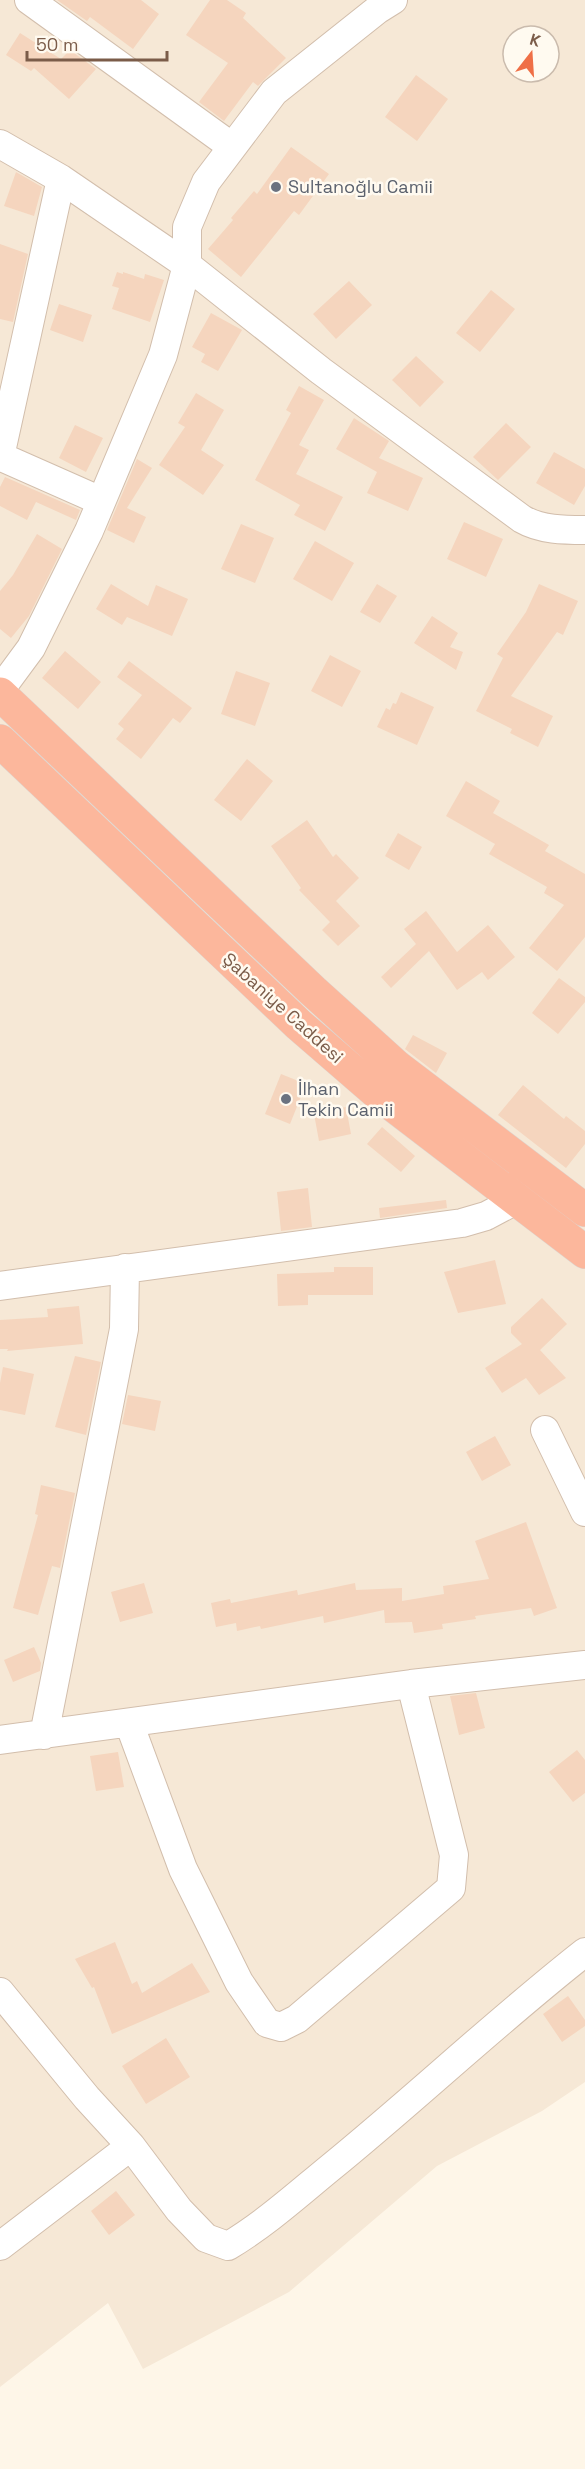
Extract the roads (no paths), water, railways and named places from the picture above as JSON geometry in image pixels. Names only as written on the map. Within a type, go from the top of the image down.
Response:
[{"type":"highway","points":[[0,692],[313,992],[397,1067],[585,1210]]},
{"type":"highway","name":"Şabaniye Caddesi","points":[[0,741],[299,1025],[381,1096],[585,1252]]},
{"type":"street","points":[[29,0],[231,146]]},
{"type":"street","points":[[0,692],[31,648],[89,531],[163,355],[187,265],[187,227],[206,182],[274,92],[378,3]]},
{"type":"street","points":[[0,144],[61,179],[187,265],[321,371],[522,519],[531,524],[561,530],[585,530]]},
{"type":"street","points":[[61,179],[1,452],[6,459],[101,501]]},
{"type":"street","points":[[0,1286],[462,1223],[486,1216],[516,1200]]},
{"type":"street","points":[[44,1735],[124,1329],[125,1268]]},
{"type":"street","points":[[545,1430],[585,1512]]},
{"type":"street","points":[[0,1740],[411,1684],[585,1665]]},
{"type":"street","points":[[129,1724],[183,1869],[239,1982],[267,2023],[281,2027],[297,2019],[451,1888],[454,1855],[411,1684]]},
{"type":"street","points":[[0,1992],[87,2098],[131,2146],[178,2210],[206,2238],[228,2246],[250,2233],[362,2142],[524,1999],[585,1952]]},
{"type":"street","points":[[0,2246],[131,2146]]},
{"type":"place","name":"Sultanoğlu Camii","points":[[276,187]]},
{"type":"place","name":"İlhan Tekin Camii","points":[[286,1099]]}]
